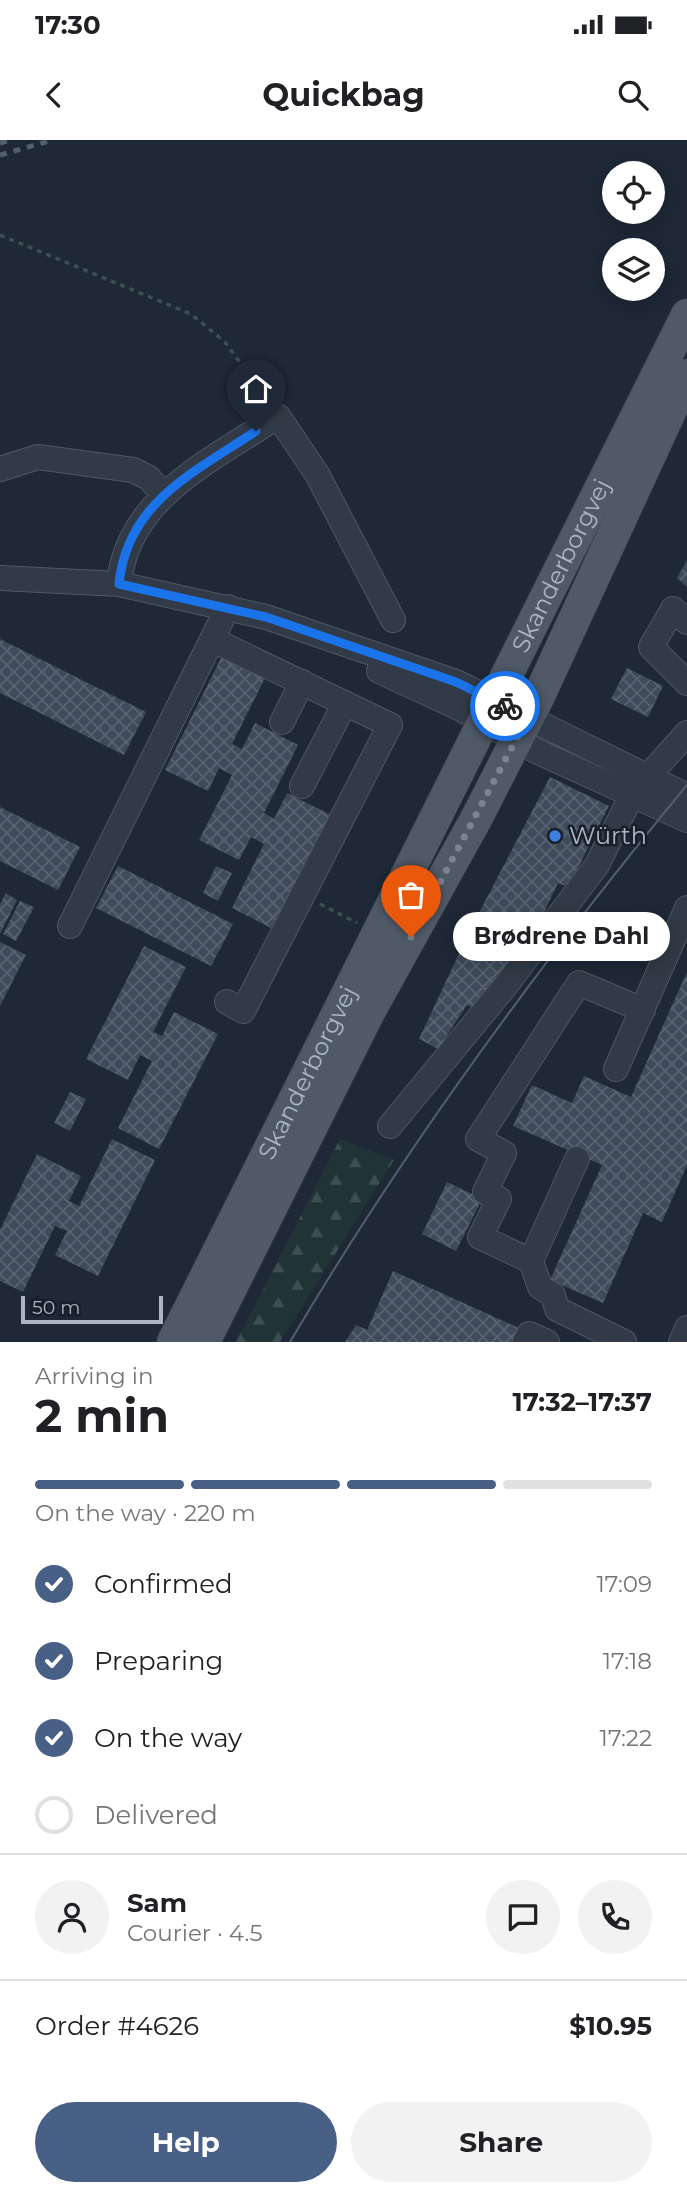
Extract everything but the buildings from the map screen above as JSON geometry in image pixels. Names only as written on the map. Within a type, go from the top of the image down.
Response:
[{"type":"main road","name":"Skanderborgvej","points":[[204,1342],[397,961],[506,720],[587,516],[687,315]]},
{"type":"main road","name":"Skanderborgvej","points":[[173,1342],[506,720],[687,375]]},
{"type":"street","points":[[119,584],[127,542],[138,522],[163,494],[278,416],[317,474],[393,620]]},
{"type":"street","points":[[0,469],[38,457],[133,470],[149,478],[163,494]]},
{"type":"street","points":[[0,578],[119,584],[228,607],[324,639],[349,657],[506,720],[641,785],[687,820]]},
{"type":"street","points":[[70,926],[214,640],[228,607]]},
{"type":"street","points":[[687,622],[673,609],[651,647],[687,683]]},
{"type":"street","points":[[214,640],[390,725],[243,1011],[227,1002]]},
{"type":"street","points":[[282,722],[302,682]]},
{"type":"street","points":[[302,786],[345,703]]},
{"type":"street","points":[[506,720],[641,785],[687,796]]},
{"type":"street","points":[[390,1126],[507,984],[597,865],[641,785],[687,733]]},
{"type":"street","points":[[616,1069],[687,908]]},
{"type":"street","points":[[531,1261],[480,1237],[499,1199],[485,1192],[504,1153],[478,1139],[579,982],[643,1010]]},
{"type":"street","points":[[577,1159],[531,1261],[540,1287],[553,1295],[557,1309],[624,1342]]},
{"type":"street","points":[[681,1342],[687,1328]]},
{"type":"street","points":[[525,1342],[529,1334],[547,1342]]},
{"type":"path","points":[[0,235],[191,314],[225,342],[278,416]]},
{"type":"path","points":[[303,896],[360,924]]},
{"type":"green space","points":[[340,1139],[394,1160],[280,1342],[236,1342]]},
{"type":"tram line","points":[[290,1342],[334,1269],[428,1126],[528,987],[687,785]]},
{"type":"railway","points":[[0,143],[10,140]]},
{"type":"railway","points":[[0,155],[53,140]]},
{"type":"way so far","points":[[411,937],[501,773],[528,717],[505,706]]},
{"type":"place","name":"Würth","points":[[555,836]]},
{"type":"place","name":"Brødrene Dahl","points":[[411,937]]},
{"type":"route","points":[[256,431],[163,494],[138,522],[127,542],[119,584],[266,617],[456,682],[505,706]]}]
